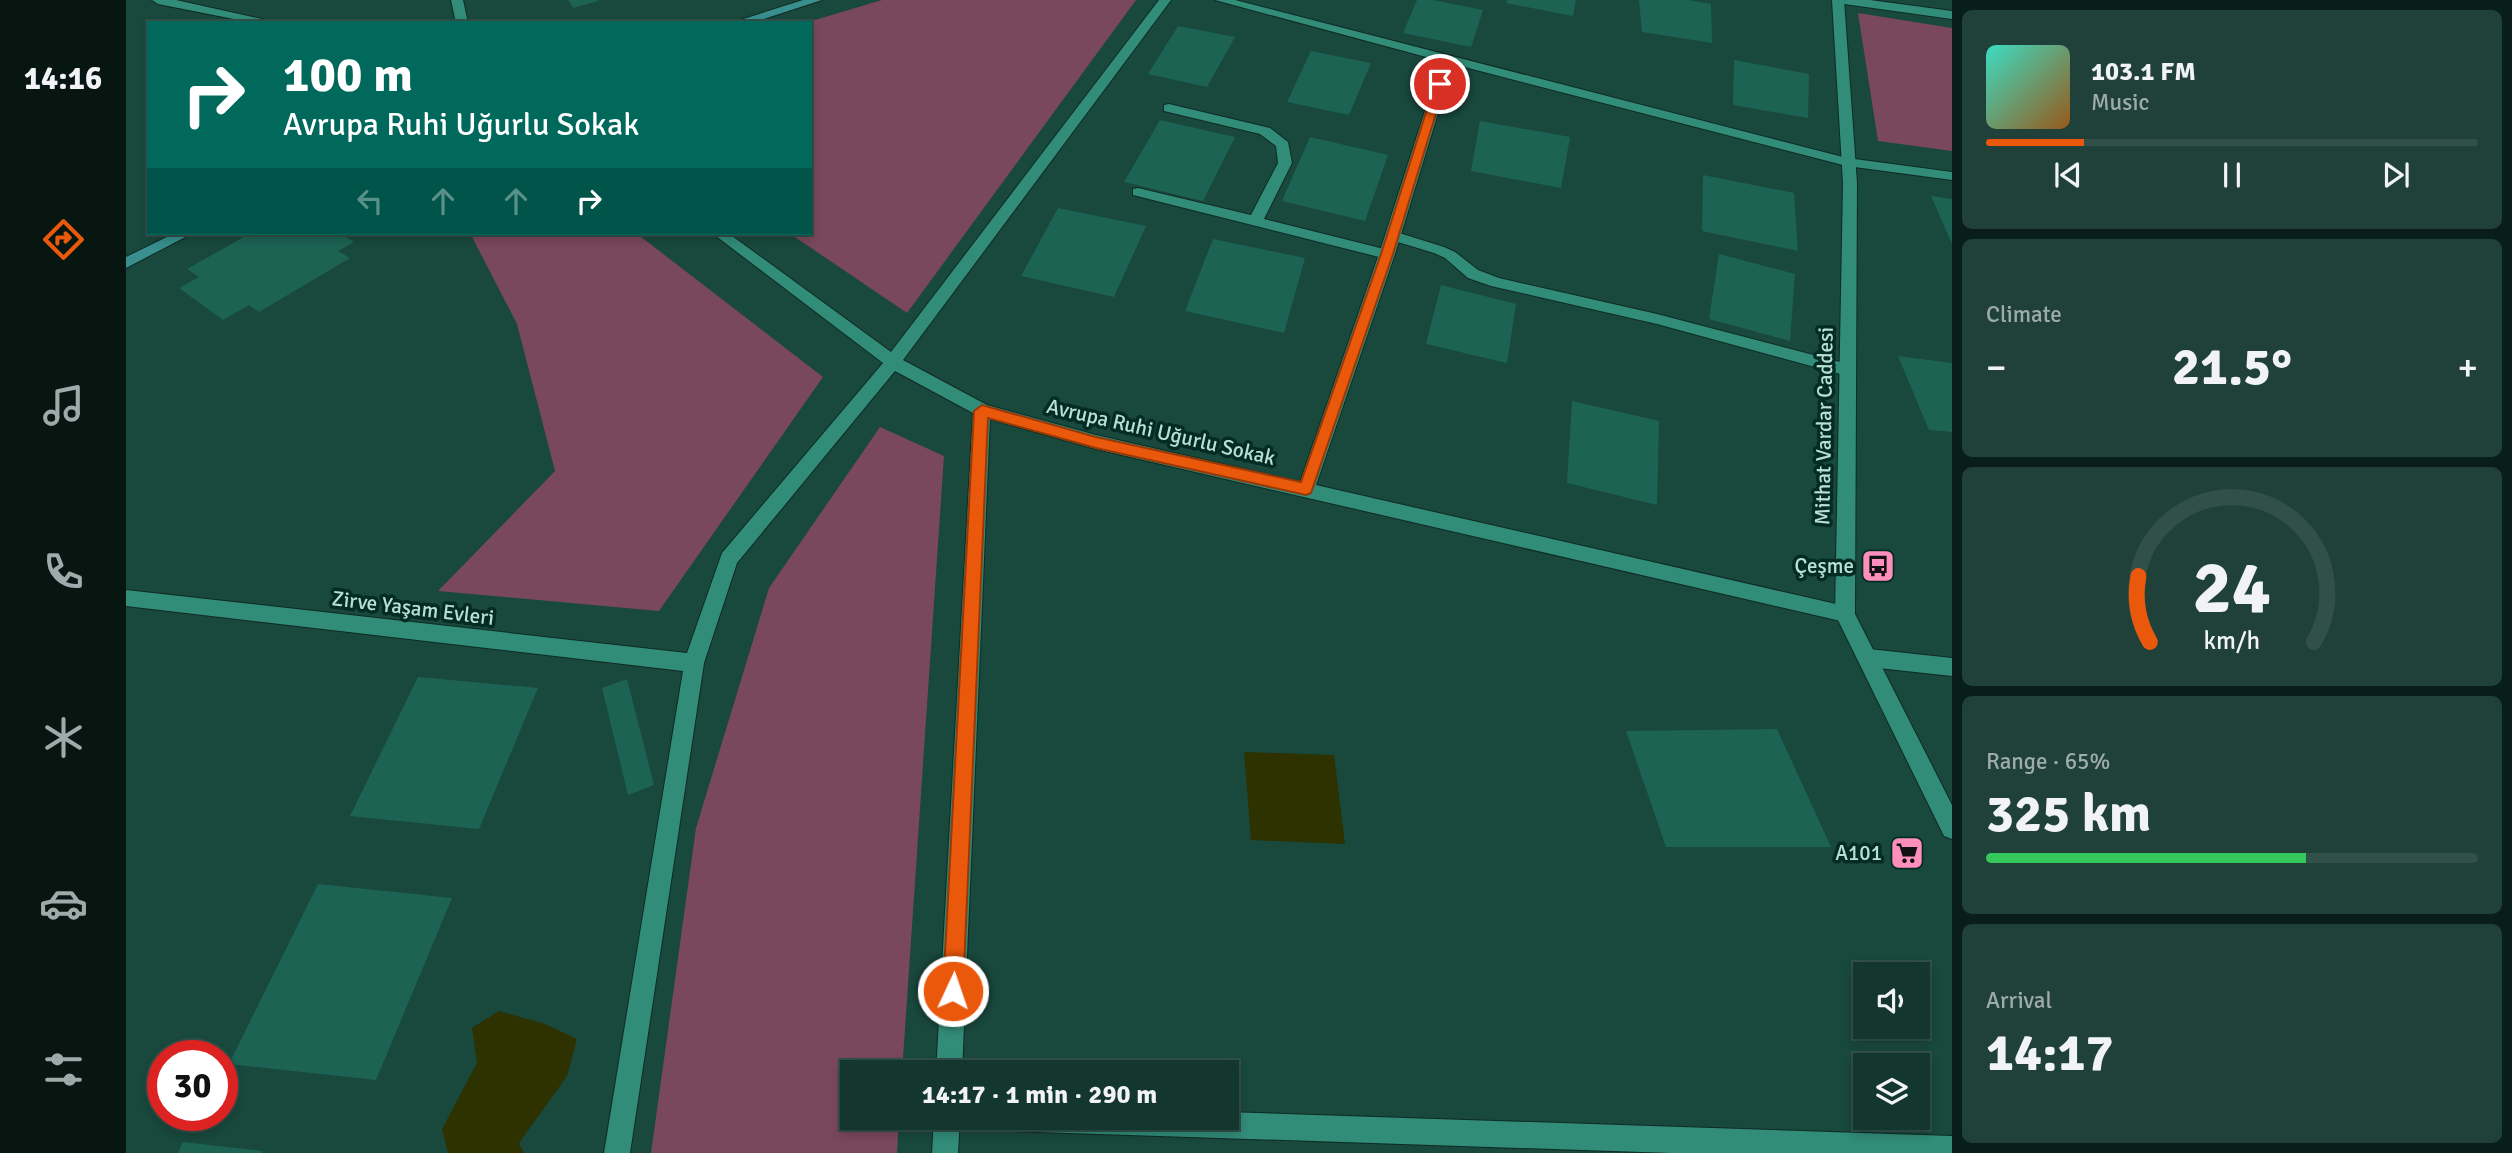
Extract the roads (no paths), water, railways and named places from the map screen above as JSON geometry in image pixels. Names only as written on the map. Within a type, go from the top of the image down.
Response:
[{"type":"main road","points":[[744,21],[816,0]]},
{"type":"main road","points":[[126,263],[182,235]]},
{"type":"street","points":[[158,0],[264,21]]},
{"type":"street","points":[[457,0],[462,21]]},
{"type":"street","points":[[617,1153],[694,663],[729,559],[893,362],[1165,0]]},
{"type":"street","points":[[1221,0],[1847,162],[1952,176]]},
{"type":"street","points":[[1841,0],[1952,15]]},
{"type":"street","name":"Mithat Vardar Caddesi","points":[[1841,0],[1850,183],[1845,614],[1952,828]]},
{"type":"street","points":[[1306,489],[1393,236],[1448,59]]},
{"type":"street","points":[[1169,108],[1265,131],[1283,145],[1285,163],[1255,221]]},
{"type":"street","points":[[1138,192],[1387,254]]},
{"type":"street","name":"Avrupa Ruhi Uğurlu Sokak","points":[[722,235],[893,362],[982,411],[1096,442],[1845,614]]},
{"type":"street","points":[[1393,236],[1439,250],[1450,255],[1473,274],[1496,282],[1657,319],[1848,370]]},
{"type":"street","points":[[950,1060],[982,411]]},
{"type":"street","name":"Zirve Yaşam Evleri","points":[[126,598],[694,663]]},
{"type":"street","points":[[1869,658],[1952,667]]},
{"type":"street","points":[[1239,1125],[1952,1149]]},
{"type":"street","points":[[945,1153],[946,1130]]},
{"type":"place","name":"Çeşme","points":[[1878,566]]},
{"type":"place","name":"A101","points":[[1907,853]]}]
